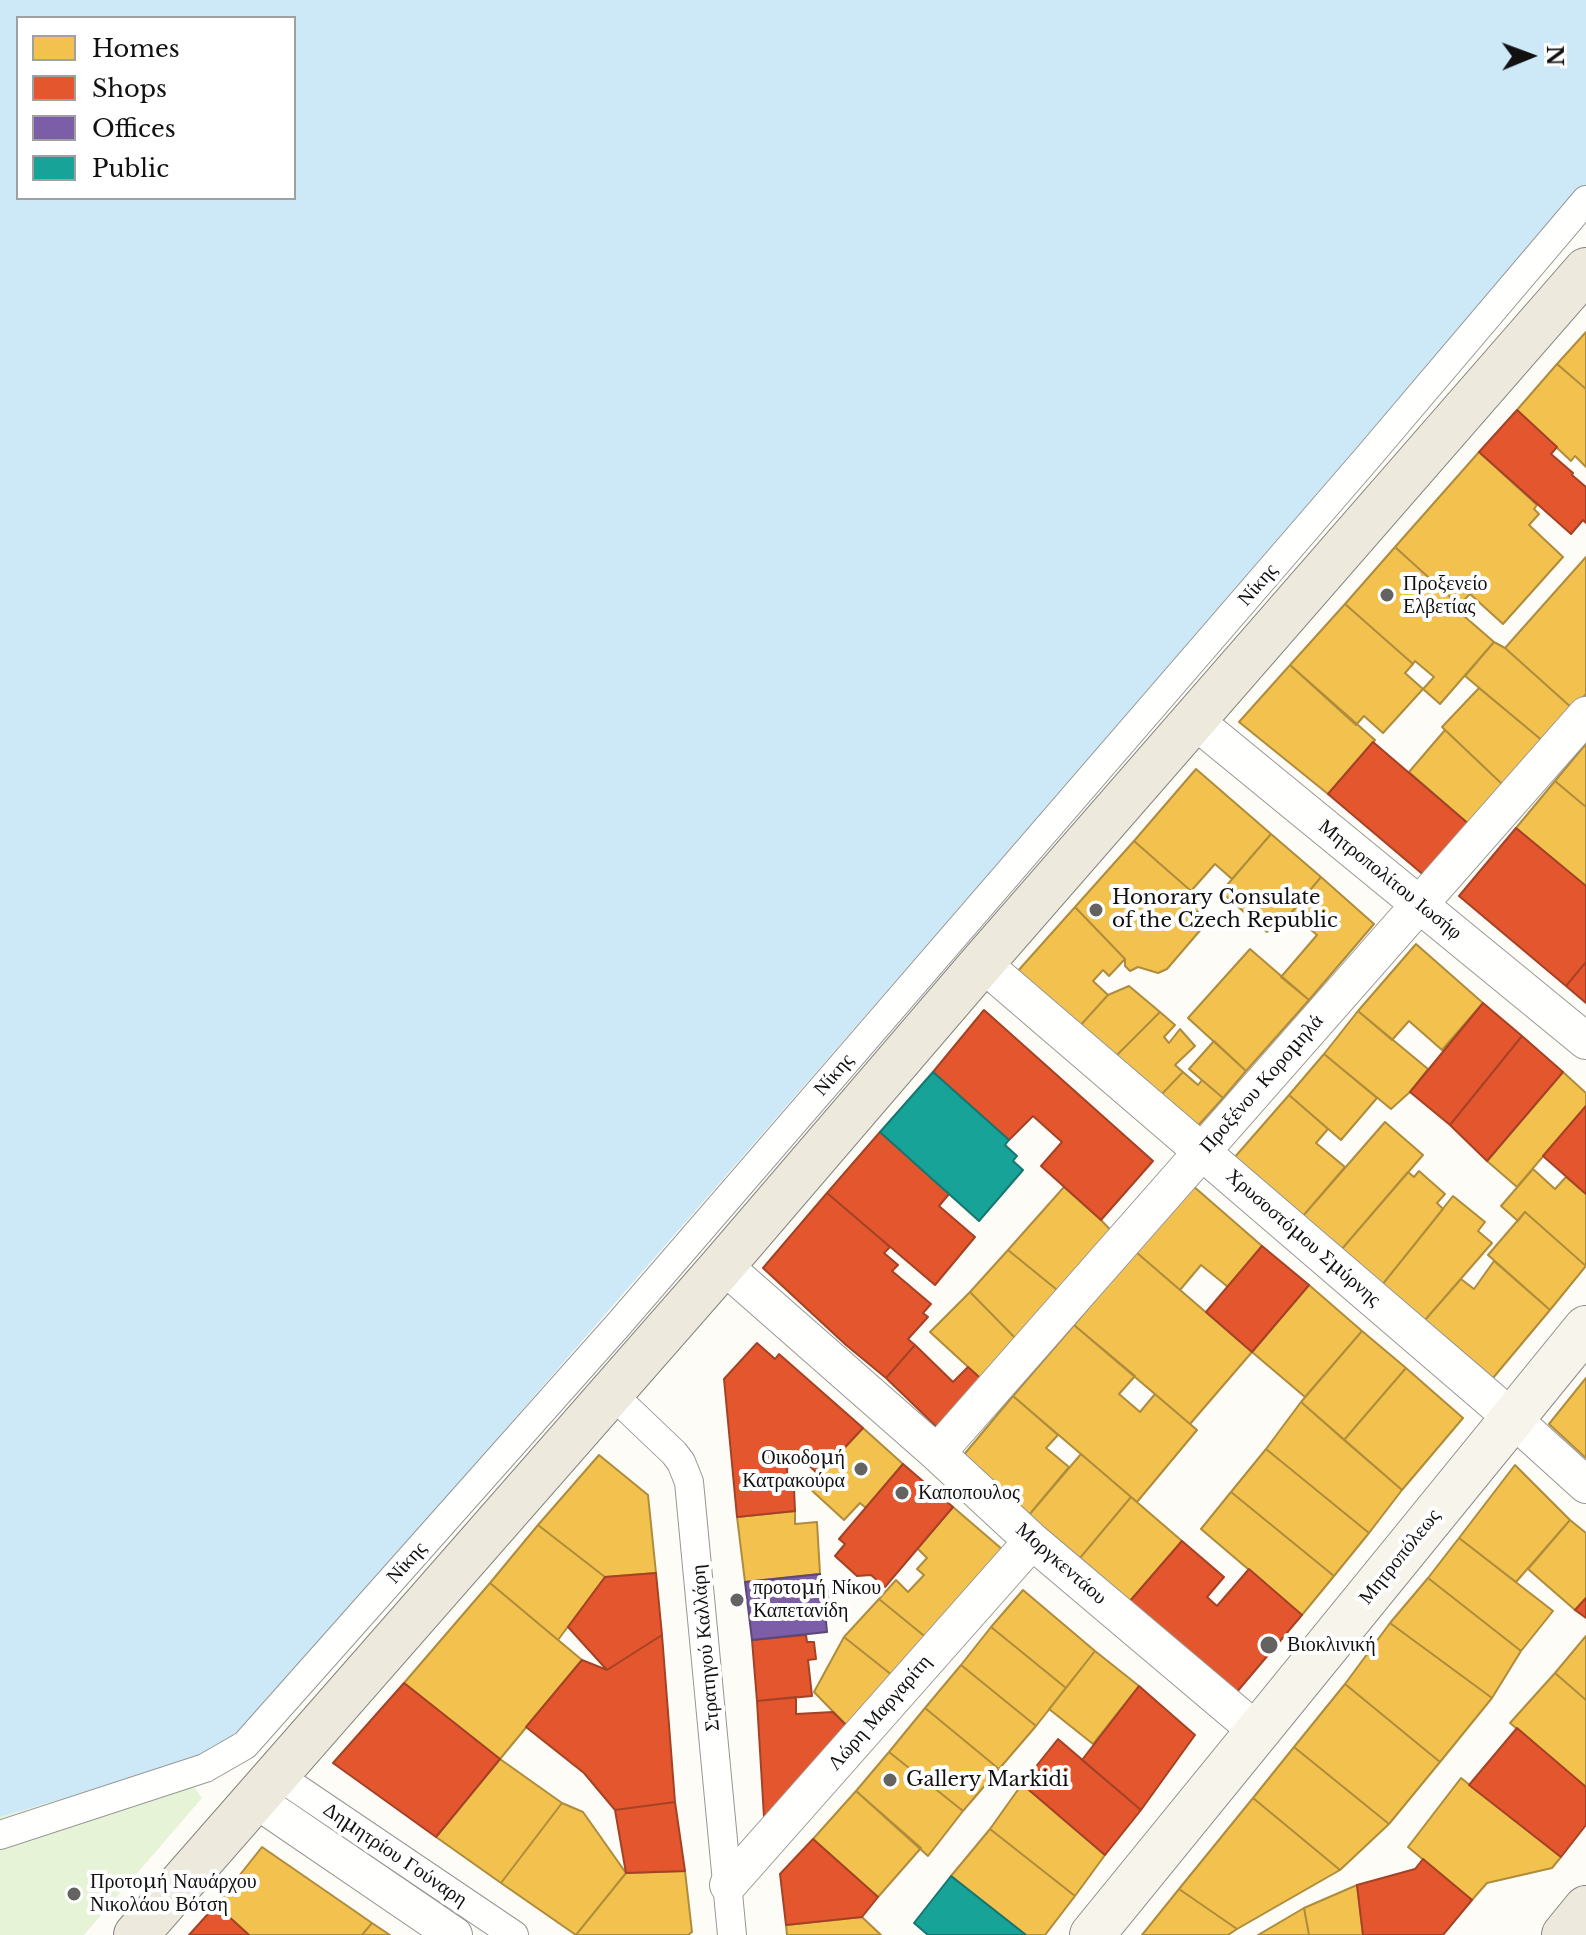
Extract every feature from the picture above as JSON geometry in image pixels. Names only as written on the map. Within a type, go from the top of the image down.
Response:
[{"type":"main road","name":"Νίκης","points":[[136,1935],[723,1265],[1586,270]]},
{"type":"main road","name":"Μητροπόλεως","points":[[1092,1935],[1586,1328]]},
{"type":"main road","points":[[1564,1935],[1586,1908]]},
{"type":"street","name":"Νίκης","points":[[0,1835],[195,1772],[245,1745],[611,1334],[1378,446],[1586,200]]},
{"type":"street","name":"Προξένου Κορομηλά","points":[[937,1453],[1586,715]]},
{"type":"street","name":"Μητροπολίτου Ιωσήφ","points":[[1194,720],[1586,1041]]},
{"type":"street","name":"Χρυσοστόμου Σμύρνης","points":[[982,963],[1586,1485]]},
{"type":"street","name":"Μοργκεντάου","points":[[723,1265],[1032,1541],[1258,1732]]},
{"type":"street","name":"Στρατηγού Καλλάρη","points":[[610,1392],[674,1453],[689,1482],[732,1935]]},
{"type":"street","name":"Λώρη Μαργαρίτη","points":[[728,1885],[1032,1541]]},
{"type":"street","name":"Δημητρίου Γούναρη","points":[[266,1787],[454,1935]]},
{"type":"street","name":"Δημητρίου Γούναρη","points":[[266,1787],[514,1935]]},
{"type":"green space","points":[[175,1766],[186,1775],[202,1798],[84,1935],[0,1935],[0,1817]]},
{"type":"water","points":[[0,0],[1586,0],[1586,187],[255,1717],[223,1744],[175,1766],[0,1817]]},
{"type":"building: Homes","points":[[1586,332],[1586,389],[1557,364]]},
{"type":"building: Homes","points":[[1557,364],[1586,389],[1586,467],[1575,456],[1571,461],[1517,410]]},
{"type":"building: Homes","points":[[1479,452],[1537,505],[1534,509],[1539,514],[1529,525],[1563,557],[1503,624],[1470,594],[1459,605],[1395,547]]},
{"type":"building: Homes","points":[[1395,547],[1459,605],[1456,609],[1494,642],[1440,704],[1423,689],[1434,677],[1415,661],[1413,664],[1345,604]]},
{"type":"building: Homes","points":[[1586,557],[1586,694],[1573,709],[1505,648]]},
{"type":"building: Homes","points":[[1345,604],[1413,664],[1405,673],[1423,689],[1383,733],[1364,716],[1356,725],[1290,665]]},
{"type":"building: Homes","points":[[1494,642],[1505,648],[1573,709],[1544,742],[1465,676]]},
{"type":"building: Homes","points":[[1290,665],[1375,740],[1328,794],[1239,722]]},
{"type":"building: Homes","points":[[1479,688],[1544,742],[1503,785],[1442,727]]},
{"type":"building: Homes","points":[[1445,730],[1503,785],[1471,826],[1409,772]]},
{"type":"building: Homes","points":[[1586,744],[1586,807],[1555,781]]},
{"type":"building: Homes","points":[[1196,769],[1271,834],[1232,879],[1215,864],[1191,891],[1134,841]]},
{"type":"building: Homes","points":[[1555,781],[1586,807],[1586,886],[1516,828]]},
{"type":"building: Homes","points":[[1271,834],[1321,877],[1276,931],[1271,927],[1267,932],[1221,892]]},
{"type":"building: Homes","points":[[1134,841],[1191,891],[1203,905],[1197,912],[1209,920],[1167,969],[1158,973],[1138,967],[1130,971],[1125,966],[1125,959],[1075,907]]},
{"type":"building: Homes","points":[[1321,877],[1374,924],[1309,1000],[1281,977],[1317,935],[1291,913]]},
{"type":"building: Homes","points":[[1075,907],[1125,959],[1109,976],[1103,970],[1093,981],[1108,995],[1078,1028],[1017,972]]},
{"type":"building: Homes","points":[[1416,944],[1483,1003],[1442,1050],[1409,1021],[1392,1040],[1358,1011]]},
{"type":"building: Homes","points":[[1250,949],[1309,1000],[1246,1071],[1188,1018]]},
{"type":"building: Homes","points":[[1129,986],[1160,1012],[1115,1057],[1078,1028],[1108,995]]},
{"type":"building: Homes","points":[[1358,1011],[1428,1069],[1410,1092],[1391,1109],[1324,1054]]},
{"type":"building: Homes","points":[[1160,1012],[1175,1025],[1164,1037],[1169,1043],[1180,1029],[1195,1046],[1175,1065],[1183,1072],[1159,1097],[1115,1057]]},
{"type":"building: Homes","points":[[1214,1041],[1246,1071],[1223,1098],[1189,1069]]},
{"type":"building: Homes","points":[[1324,1054],[1377,1098],[1341,1140],[1289,1095]]},
{"type":"building: Homes","points":[[1183,1072],[1198,1085],[1202,1080],[1223,1098],[1195,1129],[1159,1097]]},
{"type":"building: Homes","points":[[1563,1072],[1586,1093],[1586,1106],[1517,1187],[1487,1161]]},
{"type":"building: Homes","points":[[1289,1095],[1328,1129],[1316,1143],[1345,1167],[1303,1216],[1234,1158]]},
{"type":"building: Homes","points":[[1385,1122],[1423,1155],[1341,1250],[1303,1216]]},
{"type":"building: Homes","points":[[1533,1169],[1555,1189],[1566,1177],[1586,1194],[1586,1266],[1525,1212],[1518,1221],[1501,1206]]},
{"type":"building: Homes","points":[[1419,1171],[1445,1194],[1437,1203],[1443,1209],[1382,1285],[1341,1250],[1408,1172],[1414,1177]]},
{"type":"building: Homes","points":[[1192,1185],[1262,1246],[1228,1287],[1201,1265],[1180,1290],[1136,1252]]},
{"type":"building: Homes","points":[[1064,1187],[1118,1238],[1067,1298],[1008,1250]]},
{"type":"building: Homes","points":[[1453,1196],[1485,1222],[1478,1231],[1492,1243],[1425,1320],[1382,1285]]},
{"type":"building: Homes","points":[[1525,1212],[1586,1266],[1550,1310],[1488,1255]]},
{"type":"building: Homes","points":[[1008,1250],[1067,1298],[1023,1346],[970,1292]]},
{"type":"building: Homes","points":[[1136,1252],[1252,1352],[1190,1424],[1074,1325]]},
{"type":"building: Homes","points":[[1494,1261],[1550,1310],[1493,1378],[1425,1320],[1461,1279],[1474,1289]]},
{"type":"building: Homes","points":[[1309,1285],[1362,1331],[1305,1397],[1252,1352]]},
{"type":"building: Homes","points":[[970,1292],[1023,1346],[991,1388],[930,1332]]},
{"type":"building: Homes","points":[[1074,1325],[1135,1376],[1119,1394],[1140,1412],[1155,1394],[1197,1430],[1137,1502],[1013,1396]]},
{"type":"building: Homes","points":[[1362,1331],[1406,1368],[1344,1440],[1301,1402]]},
{"type":"building: Homes","points":[[1406,1368],[1463,1418],[1402,1490],[1344,1440]]},
{"type":"building: Homes","points":[[1586,1378],[1586,1458],[1549,1424]]},
{"type":"building: Homes","points":[[1013,1396],[1058,1435],[1046,1448],[1069,1467],[1029,1515],[962,1457]]},
{"type":"building: Homes","points":[[1301,1402],[1402,1490],[1369,1533],[1266,1449]]},
{"type":"building: Homes","name":"Οικοδομή Κατρακούρα","points":[[863,1428],[903,1464],[866,1508],[860,1503],[844,1520],[808,1487]]},
{"type":"building: Homes","points":[[1266,1449],[1369,1533],[1334,1576],[1231,1492]]},
{"type":"building: Homes","points":[[1081,1454],[1131,1497],[1080,1558],[1029,1515]]},
{"type":"building: Homes","points":[[599,1455],[648,1495],[656,1573],[605,1577],[538,1525]]},
{"type":"building: Homes","points":[[1515,1465],[1570,1520],[1516,1582],[1459,1538]]},
{"type":"building: Homes","points":[[1231,1492],[1334,1576],[1302,1615],[1201,1529]]},
{"type":"building: Homes","points":[[1131,1497],[1182,1541],[1130,1601],[1080,1558]]},
{"type":"building: Homes","points":[[953,1507],[1003,1550],[928,1639],[879,1599],[896,1580],[908,1592],[924,1575],[917,1569],[927,1558],[917,1548]]},
{"type":"building: Homes","points":[[795,1511],[795,1524],[817,1522],[820,1574],[745,1582],[737,1517]]},
{"type":"building: Homes","points":[[1570,1520],[1586,1533],[1586,1598],[1575,1610],[1528,1569]]},
{"type":"building: Homes","points":[[538,1525],[605,1577],[558,1640],[490,1583]]},
{"type":"building: Homes","points":[[1459,1538],[1553,1611],[1521,1651],[1428,1578]]},
{"type":"building: Homes","points":[[1428,1578],[1521,1651],[1492,1698],[1390,1623]]},
{"type":"building: Homes","points":[[490,1583],[582,1660],[500,1759],[404,1683]]},
{"type":"building: Homes","points":[[1023,1590],[1095,1651],[1066,1688],[991,1627]]},
{"type":"building: Homes","points":[[879,1599],[928,1639],[897,1679],[844,1637]]},
{"type":"building: Homes","points":[[1390,1623],[1492,1698],[1440,1762],[1345,1684]]},
{"type":"building: Homes","points":[[991,1627],[1066,1688],[1036,1726],[961,1665]]},
{"type":"building: Homes","points":[[1586,1636],[1586,1700],[1555,1673]]},
{"type":"building: Homes","points":[[844,1637],[897,1679],[855,1734],[814,1692]]},
{"type":"building: Homes","points":[[1095,1651],[1139,1686],[1093,1744],[1049,1709]]},
{"type":"building: Homes","points":[[961,1665],[1036,1726],[999,1769],[925,1708]]},
{"type":"building: Homes","points":[[1555,1673],[1586,1700],[1586,1787],[1510,1723]]},
{"type":"building: Homes","points":[[1345,1684],[1440,1762],[1389,1824],[1294,1747]]},
{"type":"building: Homes","points":[[925,1708],[999,1769],[963,1811],[889,1752]]},
{"type":"building: Homes","points":[[1294,1747],[1389,1824],[1340,1870],[1253,1798]]},
{"type":"building: Homes","points":[[889,1752],[963,1811],[928,1856],[856,1791]]},
{"type":"building: Homes","points":[[500,1759],[562,1803],[501,1883],[436,1837]]},
{"type":"building: Homes","points":[[1461,1778],[1561,1857],[1552,1868],[1487,1883],[1472,1900],[1408,1847]]},
{"type":"building: Homes","points":[[1022,1784],[1105,1855],[1075,1896],[990,1829]]},
{"type":"building: Homes","points":[[856,1791],[921,1848],[878,1897],[813,1839]]},
{"type":"building: Homes","points":[[1253,1798],[1340,1870],[1237,1929],[1179,1889]]},
{"type":"building: Homes","points":[[562,1803],[583,1812],[626,1873],[576,1935],[501,1883]]},
{"type":"building: Homes","points":[[990,1829],[1075,1896],[1045,1935],[1026,1935],[951,1876]]},
{"type":"building: Homes","points":[[262,1847],[372,1923],[362,1935],[249,1935],[216,1905]]},
{"type":"building: Homes","points":[[685,1871],[692,1932],[688,1935],[576,1935],[626,1873]]},
{"type":"building: Homes","points":[[1357,1885],[1363,1935],[1309,1935],[1304,1908]]},
{"type":"building: Homes","points":[[1179,1889],[1237,1929],[1228,1935],[1142,1935]]},
{"type":"building: Homes","points":[[1304,1908],[1309,1935],[1258,1935]]},
{"type":"building: Homes","points":[[862,1917],[881,1935],[787,1935],[786,1925]]},
{"type":"building: Homes","points":[[372,1923],[390,1935],[362,1935]]},
{"type":"building: Shops","points":[[1517,410],[1557,447],[1551,454],[1586,487],[1586,523],[1583,520],[1571,534],[1479,452]]},
{"type":"building: Shops","points":[[1373,742],[1471,826],[1426,877],[1328,794]]},
{"type":"building: Shops","points":[[1516,828],[1586,886],[1586,962],[1566,986],[1459,896]]},
{"type":"building: Shops","points":[[1586,962],[1586,1003],[1566,986]]},
{"type":"building: Shops","points":[[1483,1003],[1522,1036],[1450,1125],[1410,1092]]},
{"type":"building: Shops","points":[[984,1010],[1153,1161],[1101,1220],[1041,1166],[1062,1142],[1033,1116],[1009,1140],[933,1072]]},
{"type":"building: Shops","points":[[1522,1036],[1563,1072],[1487,1161],[1450,1125]]},
{"type":"building: Shops","points":[[1586,1106],[1586,1194],[1543,1156]]},
{"type":"building: Shops","points":[[880,1132],[949,1194],[939,1206],[975,1237],[935,1285],[827,1193]]},
{"type":"building: Shops","points":[[827,1193],[890,1247],[884,1253],[898,1265],[892,1271],[931,1304],[923,1313],[928,1317],[908,1339],[915,1345],[886,1378],[763,1268]]},
{"type":"building: Shops","points":[[1262,1246],[1309,1285],[1252,1352],[1206,1312]]},
{"type":"building: Shops","points":[[757,1343],[775,1359],[779,1354],[863,1428],[819,1475],[800,1457],[790,1458],[788,1486],[794,1488],[795,1511],[737,1517],[724,1379]]},
{"type":"building: Shops","points":[[915,1345],[953,1382],[968,1367],[991,1388],[945,1435],[886,1378]]},
{"type":"building: Shops","points":[[903,1464],[953,1507],[885,1587],[871,1575],[857,1576],[835,1556],[845,1544],[839,1539]]},
{"type":"building: Shops","points":[[1182,1541],[1224,1577],[1207,1597],[1217,1606],[1249,1569],[1302,1615],[1236,1693],[1130,1601]]},
{"type":"building: Shops","points":[[656,1573],[662,1635],[607,1670],[568,1627],[605,1577]]},
{"type":"building: Shops","points":[[1586,1598],[1586,1618],[1575,1610]]},
{"type":"building: Shops","points":[[662,1635],[675,1802],[615,1810],[584,1773],[526,1727],[582,1660],[607,1670]]},
{"type":"building: Shops","points":[[806,1635],[807,1642],[814,1642],[816,1659],[808,1660],[812,1696],[757,1701],[752,1640]]},
{"type":"building: Shops","points":[[404,1683],[500,1759],[436,1837],[333,1763]]},
{"type":"building: Shops","points":[[1139,1686],[1195,1735],[1141,1810],[1082,1760]]},
{"type":"building: Shops","points":[[796,1697],[796,1714],[833,1712],[855,1734],[777,1816],[764,1817],[757,1701]]},
{"type":"building: Shops","points":[[1517,1728],[1586,1787],[1586,1825],[1561,1857],[1469,1785]]},
{"type":"building: Shops","points":[[1058,1739],[1141,1810],[1105,1855],[1022,1784]]},
{"type":"building: Shops","points":[[675,1802],[685,1871],[626,1873],[615,1810]]},
{"type":"building: Shops","points":[[813,1839],[878,1897],[862,1917],[786,1925],[780,1874]]},
{"type":"building: Shops","points":[[1423,1859],[1472,1900],[1443,1935],[1363,1935],[1357,1885],[1415,1869]]},
{"type":"building: Shops","points":[[216,1905],[249,1935],[189,1935]]},
{"type":"building: Offices","points":[[820,1574],[822,1588],[827,1588],[830,1610],[825,1611],[827,1632],[752,1640],[745,1582]]},
{"type":"building: Public","points":[[933,1072],[1009,1140],[1005,1145],[1017,1156],[1013,1161],[1023,1170],[979,1221],[880,1132]]},
{"type":"building: Public","points":[[951,1876],[1026,1935],[928,1935],[914,1923]]},
{"type":"place","name":"Προξενείο Ελβετίας","points":[[1387,595]]},
{"type":"place","name":"Honorary Consulate of the Czech Republic","points":[[1096,910]]},
{"type":"place","name":"Οικοδομή Κατρακούρα","points":[[861,1469]]},
{"type":"place","name":"Καποπουλος","points":[[902,1493]]},
{"type":"place","name":"προτομή Νίκου Καπετανίδη","points":[[737,1600]]},
{"type":"place","name":"Βιοκλινική","points":[[1269,1645]]},
{"type":"place","name":"Gallery Markidi","points":[[890,1780]]},
{"type":"place","name":"Προτομή Ναυάρχου Νικολάου Βότση","points":[[74,1894]]}]
